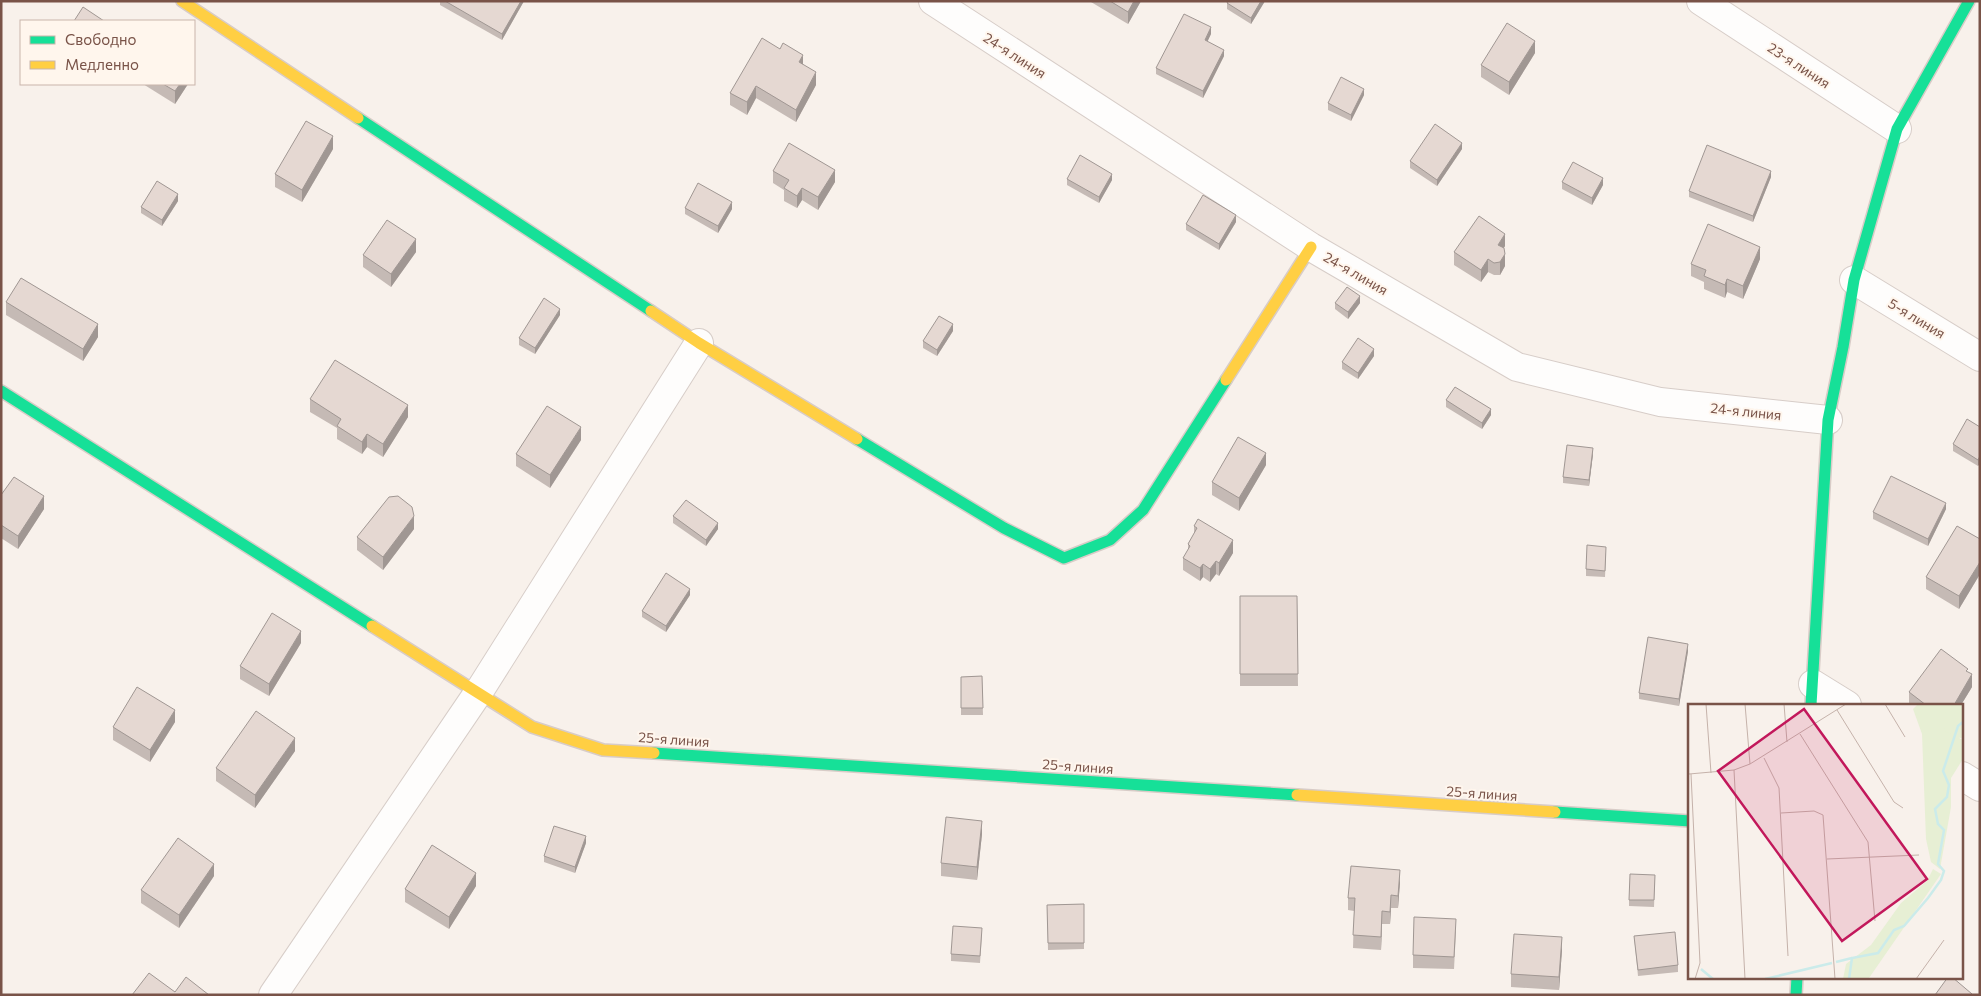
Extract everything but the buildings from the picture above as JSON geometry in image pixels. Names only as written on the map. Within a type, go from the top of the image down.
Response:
[{"type":"street","points":[[182,1],[700,343],[1004,528],[1064,558],[1110,540],[1143,510],[1311,247]]},
{"type":"street","name":"24-я линия","points":[[933,1],[1311,247],[1517,367],[1660,402],[1828,420]]},
{"type":"street","name":"23-я линия","points":[[1701,1],[1897,129]]},
{"type":"street","points":[[1844,704],[1812,694],[1828,420],[1844,347],[1854,280],[1897,129],[1969,1]]},
{"type":"street","name":"5-я линия","points":[[1854,280],[1980,357]]},
{"type":"street","points":[[273,995],[478,693],[700,343]]},
{"type":"street","name":"25-я линия","points":[[1,391],[532,727],[603,750],[1688,822]]},
{"type":"street","points":[[1964,777],[1980,787]]},
{"type":"street","points":[[1796,995],[1797,978]]},
{"type":"traffic: fast","points":[[1811,704],[1828,420],[1854,280],[1897,129],[1969,1]]},
{"type":"traffic: fast","points":[[358,118],[651,311]]},
{"type":"traffic: fast","points":[[857,439],[1004,528],[1064,558],[1110,540],[1143,510],[1226,380]]},
{"type":"traffic: fast","points":[[1,391],[372,626]]},
{"type":"traffic: fast","points":[[654,753],[1297,795]]},
{"type":"traffic: fast","points":[[1555,812],[1688,821]]},
{"type":"traffic: fast","points":[[1796,995],[1797,978]]},
{"type":"traffic: slow","points":[[182,1],[358,118]]},
{"type":"traffic: slow","points":[[1226,380],[1311,247]]},
{"type":"traffic: slow","points":[[651,311],[699,343],[857,439]]},
{"type":"traffic: slow","points":[[372,626],[532,727],[603,750],[654,753]]},
{"type":"traffic: slow","points":[[1297,795],[1555,812]]}]
